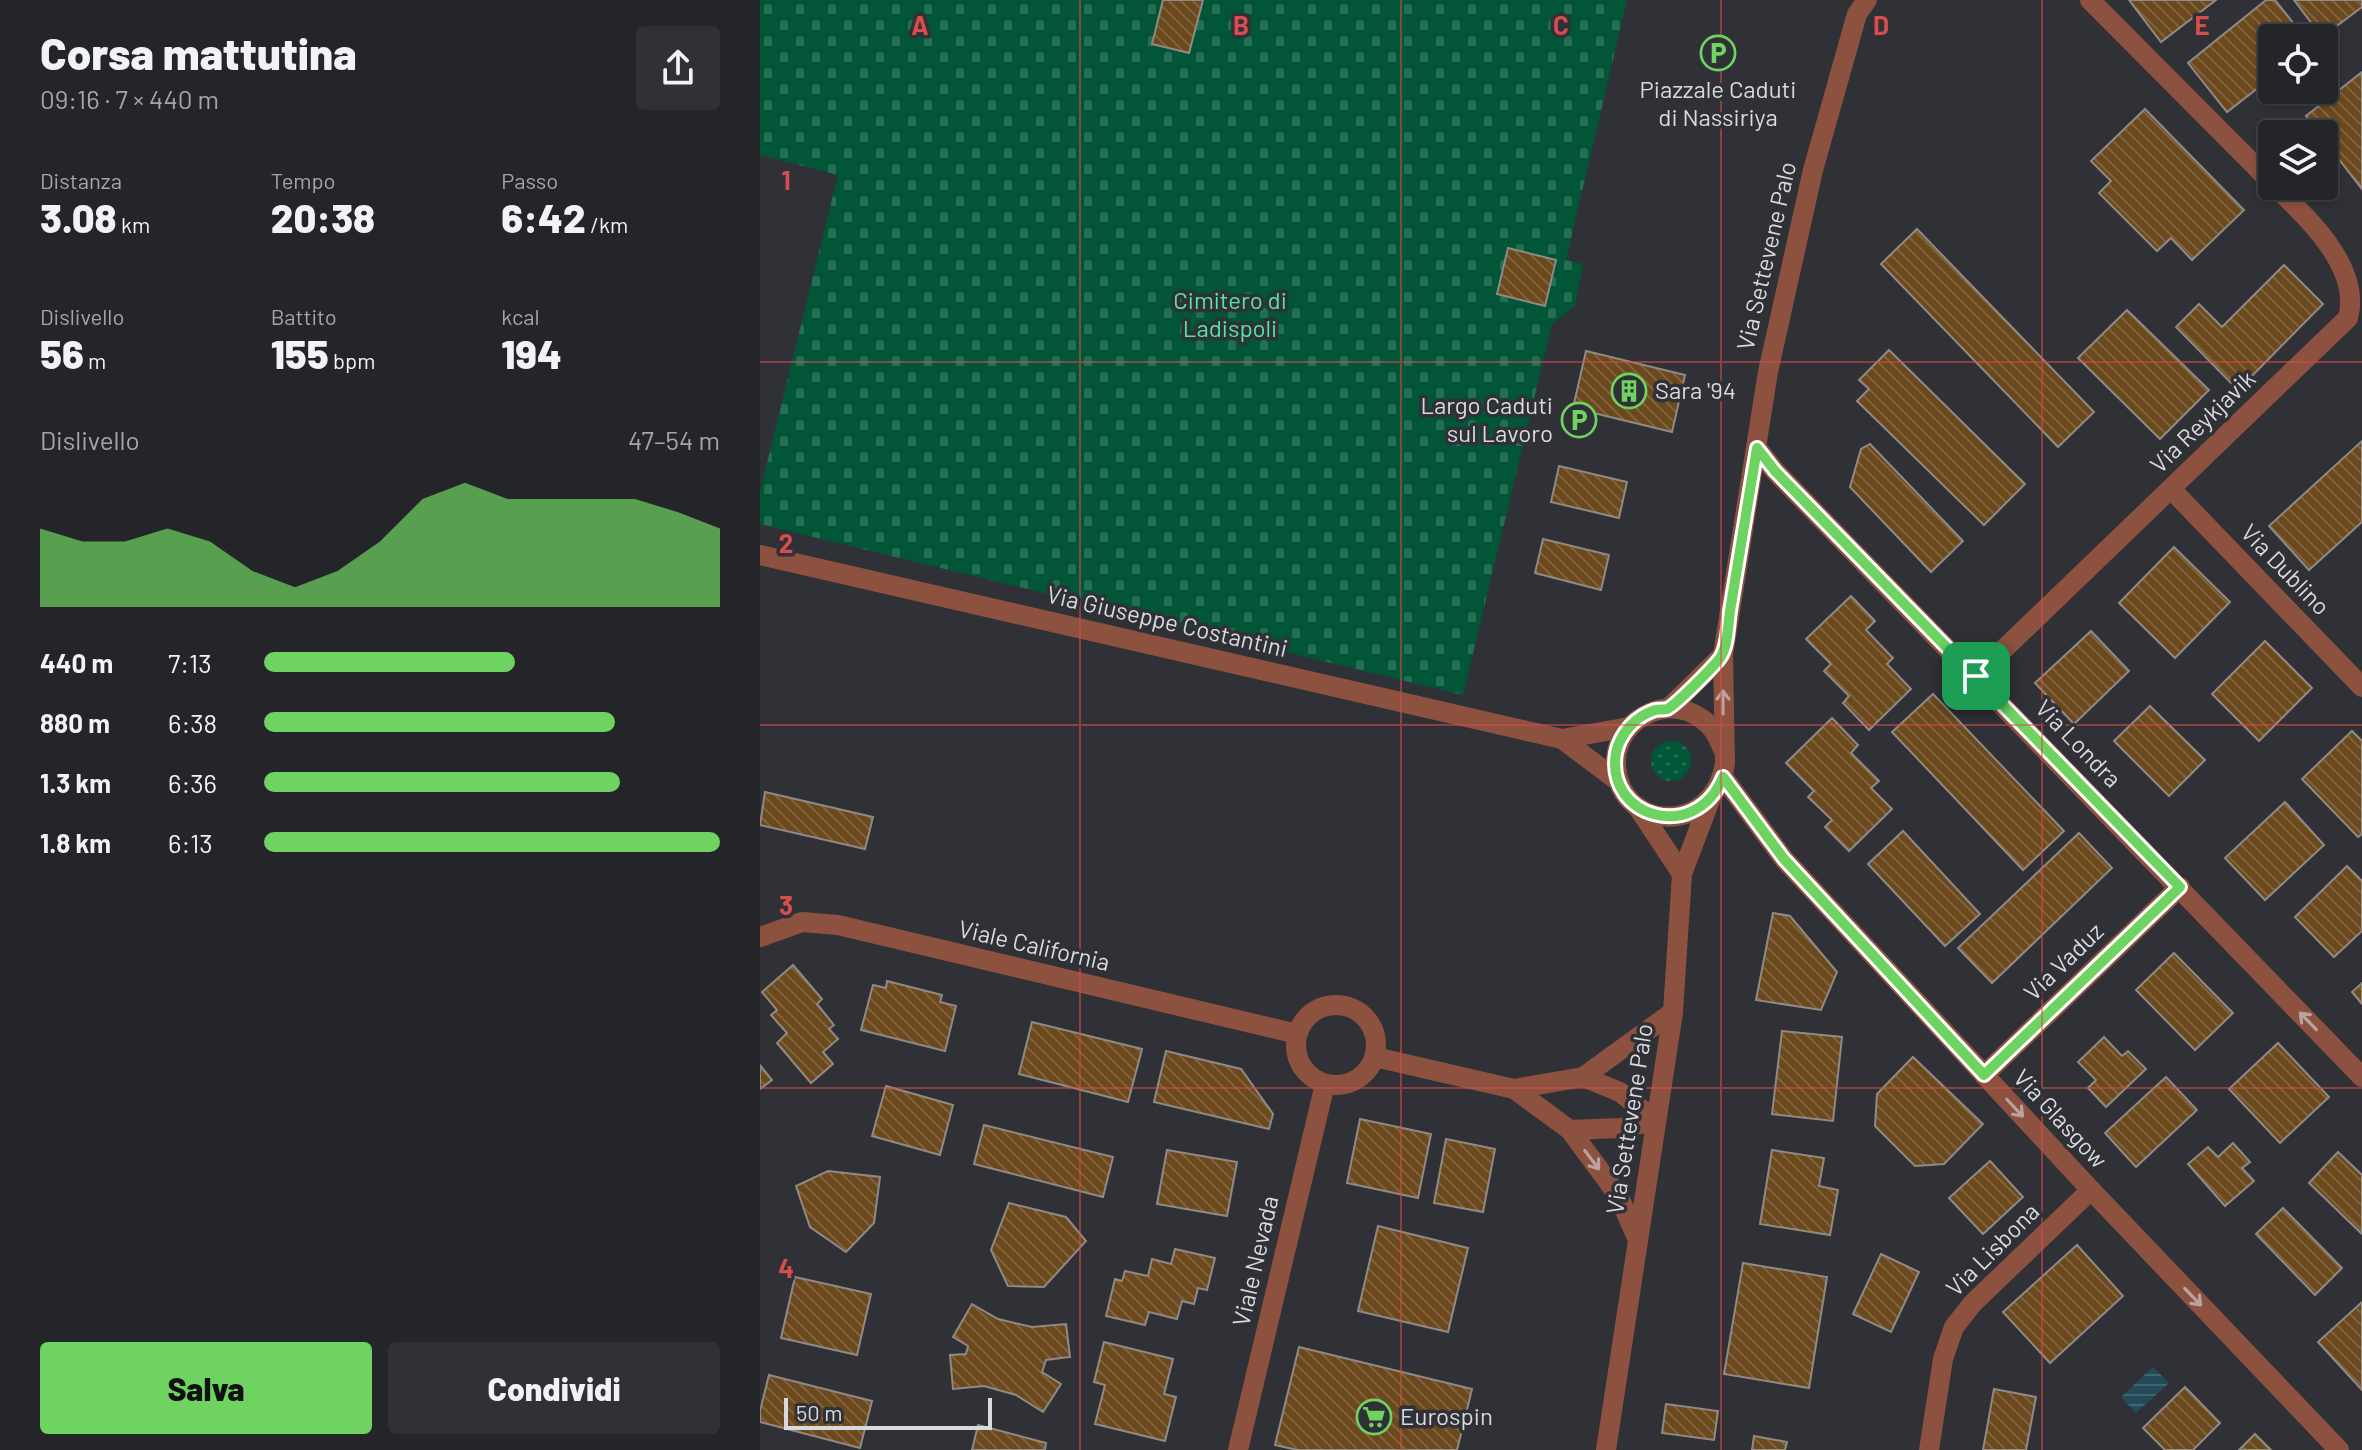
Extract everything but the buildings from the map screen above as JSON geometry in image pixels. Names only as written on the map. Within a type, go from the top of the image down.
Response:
[{"type":"street","name":"Via Reykjavik","points":[[2090,0],[2258,170]]},
{"type":"street","name":"Via Settevene Palo","points":[[1606,1450],[1673,1012],[1682,874],[1710,800],[1723,777],[1723,655],[1768,372],[1813,170],[1860,5]]},
{"type":"street","name":"Via Reykjavik","points":[[1976,676],[2338,329],[2353,308],[2352,281],[2342,257],[2288,200]]},
{"type":"street","name":"Via Londra","points":[[1757,448],[1775,471],[2362,1077]]},
{"type":"street","name":"Via Dublino","points":[[2171,489],[2362,687]]},
{"type":"street","name":"Via Giuseppe Costantini","points":[[760,555],[1562,739]]},
{"type":"street","points":[[1669,708],[1723,655]]},
{"type":"street","points":[[1618,781],[1616,752],[1629,727],[1640,717],[1669,708],[1687,711],[1703,719],[1715,732],[1723,749]]},
{"type":"street","points":[[1562,739],[1629,727]]},
{"type":"street","points":[[1562,739],[1618,781],[1682,874]]},
{"type":"street","name":"Via Glasgow","points":[[1723,777],[1784,859],[2091,1190],[2339,1450]]},
{"type":"street","points":[[1637,806],[1651,813],[1674,816],[1697,810],[1710,800]]},
{"type":"street","name":"Via Vaduz","points":[[1984,1075],[2180,887]]},
{"type":"street","name":"Viale California","points":[[760,937],[802,922],[838,925],[1297,1034]]},
{"type":"street","points":[[1335,1005],[1348,1007],[1368,1021],[1374,1032],[1377,1044],[1375,1057],[1370,1068],[1350,1083],[1325,1084],[1304,1070],[1296,1047],[1297,1034],[1311,1014],[1335,1005]]},
{"type":"street","points":[[1375,1057],[1514,1089],[1583,1077],[1673,1012]]},
{"type":"street","points":[[1583,1077],[1620,1092],[1656,1121]]},
{"type":"street","name":"Viale Nevada","points":[[1238,1450],[1325,1084]]},
{"type":"street","points":[[1514,1089],[1570,1130],[1618,1195],[1638,1240]]},
{"type":"street","points":[[1570,1130],[1620,1128],[1656,1121]]},
{"type":"street","name":"Via Lisbona","points":[[1929,1450],[1943,1359],[1954,1327],[1973,1303],[2091,1190]]},
{"type":"green space","name":"Cimitero di Ladispoli","points":[[760,0],[1627,0],[1566,260],[1583,264],[1575,306],[1552,324],[1463,695],[760,524],[760,491],[838,175],[760,155]]},
{"type":"green space","points":[[1671,741],[1685,747],[1691,761],[1685,775],[1671,781],[1657,775],[1651,761],[1657,747]]},
{"type":"water","points":[[2153,1367],[2169,1383],[2136,1413],[2121,1397]]},
{"type":"place","name":"Piazzale Caduti di Nassiriya","points":[[1718,53]]},
{"type":"place","name":"Sara '94","points":[[1629,391]]},
{"type":"place","name":"Largo Caduti sul Lavoro","points":[[1579,420]]},
{"type":"place","name":"Eurospin","points":[[1374,1417]]},
{"type":"route","points":[[1757,448],[1775,471],[1976,676],[2180,887],[1984,1075],[1784,859],[1723,777],[1710,800],[1697,810],[1682,816],[1666,817],[1637,806],[1618,781],[1616,766],[1616,752],[1629,727],[1640,717],[1669,708],[1723,655],[1757,448]]}]
